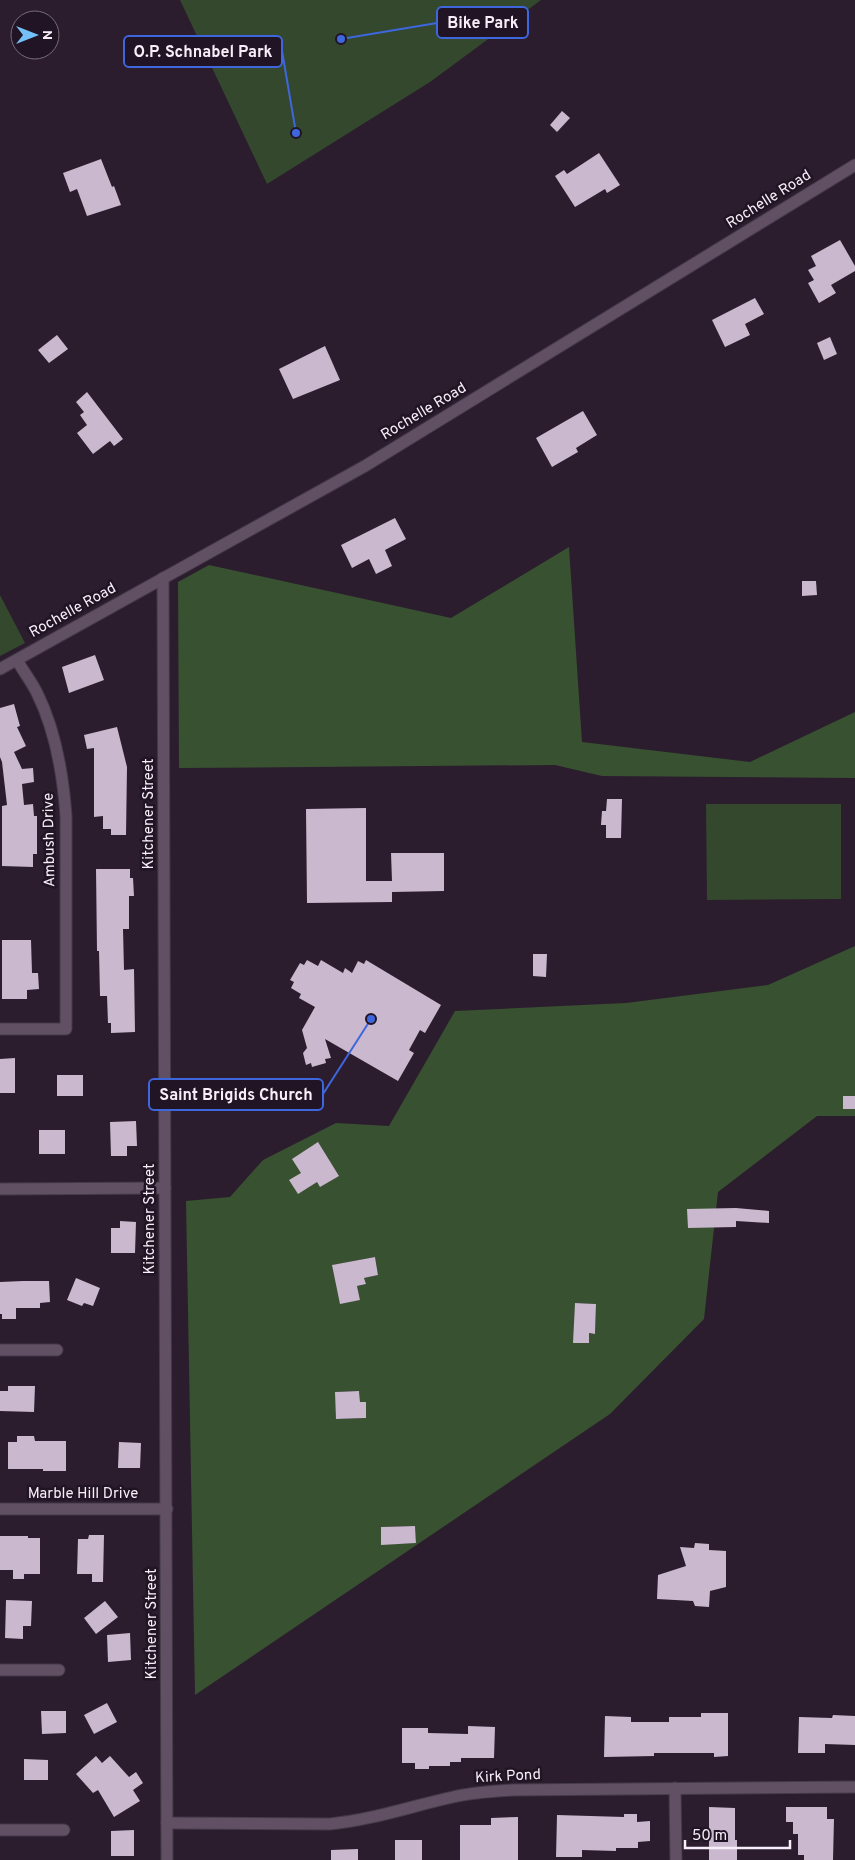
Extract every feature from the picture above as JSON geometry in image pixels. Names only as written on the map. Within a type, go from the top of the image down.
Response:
[{"type":"street","name":"Rochelle Road","points":[[0,669],[365,466],[855,165]]},
{"type":"street","name":"Kitchener Street","points":[[163,578],[167,1860]]},
{"type":"street","name":"Ambush Drive","points":[[0,1030],[66,1029],[66,816],[64,784],[58,753],[49,723],[37,694],[17,660]]},
{"type":"street","points":[[0,1189],[165,1188]]},
{"type":"street","points":[[0,1350],[57,1350]]},
{"type":"street","name":"Marble Hill Drive","points":[[0,1509],[167,1509]]},
{"type":"street","points":[[0,1670],[59,1670]]},
{"type":"street","name":"Kirk Pond","points":[[167,1823],[330,1824],[356,1822],[475,1793],[514,1790],[855,1787]]},
{"type":"street","points":[[675,1788],[676,1860]]},
{"type":"street","points":[[0,1830],[64,1830]]},
{"type":"green space","points":[[180,0],[541,0],[430,82],[267,184]]},
{"type":"green space","points":[[569,547],[582,742],[750,762],[855,712],[855,778],[602,776],[555,765],[179,768],[178,582],[209,565],[451,618]]},
{"type":"green space","points":[[0,595],[25,643],[0,656]]},
{"type":"green space","points":[[706,804],[841,804],[841,899],[707,900]]},
{"type":"green space","points":[[855,946],[855,1096],[843,1097],[843,1109],[855,1109],[855,1116],[817,1116],[718,1192],[704,1319],[610,1414],[195,1695],[186,1201],[230,1197],[263,1160],[336,1123],[389,1126],[455,1011],[626,1003],[768,985]],"holes":[[[375,1257],[378,1275],[364,1278],[366,1284],[357,1286],[360,1300],[340,1303],[333,1265]],[[575,1303],[596,1304],[595,1334],[589,1333],[588,1343],[574,1342]],[[359,1391],[360,1402],[366,1402],[366,1418],[336,1419],[336,1392]],[[415,1526],[416,1543],[381,1544],[381,1527]]]},
{"type":"building","points":[[562,111],[570,118],[557,132],[550,125]]},
{"type":"building","points":[[599,153],[620,185],[607,193],[605,189],[575,207],[555,176],[564,170],[567,174]]},
{"type":"building","points":[[101,159],[121,205],[87,216],[77,189],[70,192],[63,173]]},
{"type":"building","points":[[840,240],[855,266],[855,271],[831,285],[836,293],[819,303],[808,283],[814,280],[808,270],[816,266],[811,256]]},
{"type":"building","points":[[755,298],[764,314],[745,324],[750,335],[725,347],[712,320]]},
{"type":"building","points":[[57,335],[68,349],[49,363],[38,350]]},
{"type":"building","points":[[830,337],[837,354],[824,360],[817,343]]},
{"type":"building","points":[[325,346],[340,380],[293,399],[279,369]]},
{"type":"building","points":[[87,392],[123,439],[114,446],[110,441],[93,454],[77,433],[87,425],[80,415],[84,412],[76,402]]},
{"type":"building","points":[[583,411],[597,435],[576,448],[578,452],[552,467],[536,438]]},
{"type":"building","points":[[395,518],[406,539],[385,550],[392,566],[376,574],[369,559],[352,568],[341,545]]},
{"type":"building","points":[[802,581],[816,581],[817,595],[802,596]]},
{"type":"building","points":[[95,655],[104,680],[69,693],[62,667]]},
{"type":"building","points":[[14,704],[20,726],[17,727],[26,746],[14,752],[22,769],[33,768],[34,782],[22,784],[24,805],[33,804],[34,816],[37,816],[37,854],[33,854],[33,867],[2,866],[2,806],[7,805],[0,757],[0,708]]},
{"type":"building","points":[[117,727],[127,767],[126,835],[111,835],[111,829],[103,829],[103,816],[94,817],[94,748],[87,749],[84,735]]},
{"type":"building","points":[[607,799],[622,799],[621,838],[606,838],[606,825],[601,825],[602,811],[606,811]]},
{"type":"building","points":[[366,808],[366,881],[392,881],[391,853],[444,853],[444,891],[392,892],[392,902],[307,903],[306,809]]},
{"type":"building","points":[[96,869],[130,869],[130,878],[133,878],[134,896],[129,896],[129,929],[123,929],[124,970],[134,969],[135,1032],[111,1033],[111,1023],[108,1023],[107,996],[100,996],[99,951],[97,951]]},
{"type":"building","points":[[2,940],[31,940],[32,973],[38,973],[39,989],[27,990],[27,999],[2,999]]},
{"type":"building","points":[[533,954],[547,954],[546,977],[533,976]]},
{"type":"building","points":[[307,960],[318,966],[321,960],[343,973],[345,968],[352,973],[358,961],[364,964],[366,960],[441,1005],[425,1033],[420,1030],[409,1050],[414,1053],[398,1081],[325,1039],[331,1058],[325,1059],[326,1063],[312,1067],[311,1063],[306,1065],[303,1053],[307,1048],[302,1030],[315,1007],[299,998],[301,994],[291,988],[294,982],[290,980],[300,963],[304,965]]},
{"type":"building","points":[[15,1058],[15,1093],[0,1093],[0,1059]]},
{"type":"building","points":[[57,1075],[83,1075],[83,1096],[57,1096]]},
{"type":"building","points":[[843,1096],[855,1096],[855,1109],[843,1109]]},
{"type":"building","points":[[136,1121],[137,1146],[127,1146],[127,1156],[111,1156],[110,1122]]},
{"type":"building","points":[[39,1130],[65,1130],[65,1154],[39,1154]]},
{"type":"building","points":[[318,1142],[339,1176],[320,1187],[317,1182],[298,1194],[289,1180],[301,1173],[292,1159]]},
{"type":"building","points":[[736,1208],[769,1211],[769,1223],[736,1221],[736,1227],[688,1228],[687,1209]]},
{"type":"building","points":[[120,1221],[136,1222],[135,1253],[111,1253],[111,1228],[120,1228]]},
{"type":"building","points":[[375,1257],[378,1275],[364,1278],[366,1284],[357,1286],[360,1300],[340,1304],[332,1265]]},
{"type":"building","points":[[76,1278],[100,1288],[93,1306],[84,1303],[82,1306],[67,1300]]},
{"type":"building","points":[[49,1281],[50,1302],[40,1303],[40,1308],[16,1308],[16,1319],[2,1319],[2,1314],[0,1314],[0,1282]]},
{"type":"building","points":[[575,1303],[596,1304],[595,1334],[589,1333],[589,1343],[573,1343]]},
{"type":"building","points":[[8,1386],[35,1386],[34,1412],[0,1411],[0,1391],[8,1391]]},
{"type":"building","points":[[359,1391],[360,1402],[366,1402],[366,1418],[336,1419],[335,1392]]},
{"type":"building","points":[[17,1436],[34,1436],[35,1441],[66,1441],[66,1471],[8,1469],[8,1442],[17,1442]]},
{"type":"building","points":[[119,1442],[141,1443],[140,1468],[118,1468]]},
{"type":"building","points":[[415,1526],[416,1543],[381,1545],[381,1527]]},
{"type":"building","points":[[89,1535],[104,1535],[103,1582],[92,1582],[92,1574],[77,1574],[78,1539],[88,1539]]},
{"type":"building","points":[[0,1536],[40,1538],[40,1574],[24,1574],[24,1579],[13,1579],[13,1570],[0,1570]]},
{"type":"building","points":[[695,1543],[709,1544],[709,1550],[726,1551],[726,1587],[710,1591],[709,1607],[695,1606],[693,1601],[657,1599],[658,1575],[686,1566],[680,1547],[694,1548]]},
{"type":"building","points":[[6,1600],[32,1601],[31,1626],[23,1626],[23,1639],[5,1638]]},
{"type":"building","points":[[105,1601],[118,1617],[96,1634],[84,1618]]},
{"type":"building","points":[[130,1633],[131,1660],[108,1662],[107,1635]]},
{"type":"building","points":[[107,1703],[117,1722],[94,1734],[84,1715]]},
{"type":"building","points":[[41,1711],[66,1711],[66,1733],[42,1734]]},
{"type":"building","points":[[701,1713],[728,1713],[728,1756],[714,1757],[714,1753],[654,1753],[654,1756],[604,1757],[605,1716],[631,1717],[631,1722],[669,1722],[669,1717],[701,1717]]},
{"type":"building","points":[[833,1715],[855,1716],[855,1745],[825,1744],[825,1753],[798,1753],[799,1717],[832,1718]]},
{"type":"building","points":[[468,1726],[495,1727],[494,1758],[461,1758],[461,1762],[450,1762],[450,1766],[429,1766],[429,1769],[415,1769],[415,1763],[402,1763],[402,1728],[428,1728],[428,1733],[468,1734]]},
{"type":"building","points":[[96,1756],[102,1763],[110,1756],[129,1777],[136,1772],[143,1783],[133,1790],[140,1801],[114,1817],[98,1790],[93,1793],[76,1774]]},
{"type":"building","points":[[24,1759],[48,1760],[48,1780],[24,1780]]},
{"type":"building","points":[[709,1807],[735,1808],[737,1860],[709,1860]]},
{"type":"building","points":[[786,1807],[827,1807],[827,1819],[834,1819],[833,1860],[804,1860],[804,1855],[798,1855],[798,1834],[793,1834],[793,1822],[786,1822]]},
{"type":"building","points":[[624,1814],[637,1814],[637,1822],[650,1821],[650,1841],[638,1842],[638,1848],[616,1848],[616,1851],[582,1850],[582,1857],[556,1857],[557,1815],[624,1817]]},
{"type":"building","points":[[518,1817],[518,1860],[460,1860],[460,1825],[491,1825],[491,1818]]},
{"type":"building","points":[[134,1830],[134,1856],[111,1856],[111,1831]]},
{"type":"building","points":[[395,1840],[422,1840],[422,1860],[395,1860]]},
{"type":"building","points":[[358,1849],[358,1860],[331,1860],[331,1850]]},
{"type":"place","name":"Bike Park","points":[[341,39]]},
{"type":"place","name":"O.P. Schnabel Park","points":[[296,133]]},
{"type":"place","name":"Saint Brigids Church","points":[[371,1019]]}]
